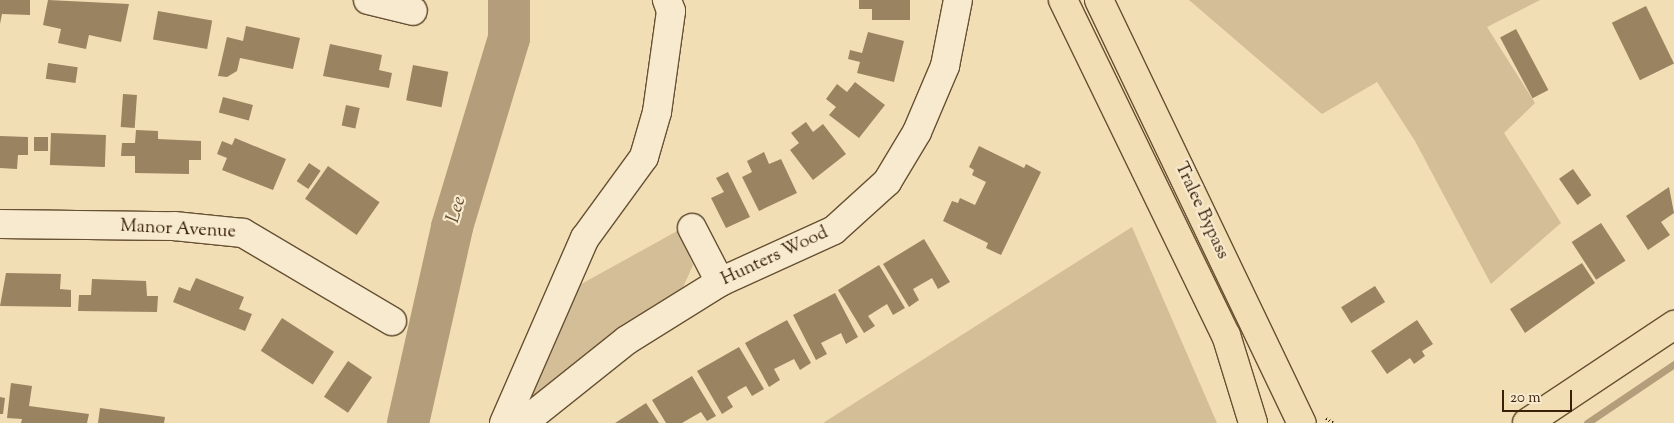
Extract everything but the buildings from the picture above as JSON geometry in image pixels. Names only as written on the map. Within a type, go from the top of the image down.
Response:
[{"type":"main road","name":"Tralee Bypass","points":[[1063,0],[1226,335],[1253,423]]},
{"type":"main road","name":"Tralee Bypass","points":[[1099,0],[1302,423]]},
{"type":"main road","points":[[1527,423],[1674,325]]},
{"type":"street","points":[[368,0],[413,11]]},
{"type":"street","points":[[504,423],[585,238],[644,157],[658,103],[671,11],[667,0]]},
{"type":"street","name":"Hunters Wood","points":[[523,423],[627,340],[720,282],[834,230],[888,182],[918,132],[945,66],[958,0]]},
{"type":"street","name":"Manor Avenue","points":[[0,224],[174,226],[243,233],[392,321]]},
{"type":"street","points":[[692,228],[720,282]]},
{"type":"shaded area","points":[[1189,0],[1540,0],[1487,27],[1535,103],[1504,133],[1561,223],[1491,284],[1415,141],[1377,82],[1322,114]]},
{"type":"shaded area","points":[[1132,227],[1217,423],[823,423]]},
{"type":"shaded area","points":[[679,230],[693,265],[681,292],[523,415],[565,293]]},
{"type":"waterway","name":"Lee","points":[[408,423],[452,227],[509,38],[509,0]]},
{"type":"waterway","points":[[1587,423],[1674,364]]}]
